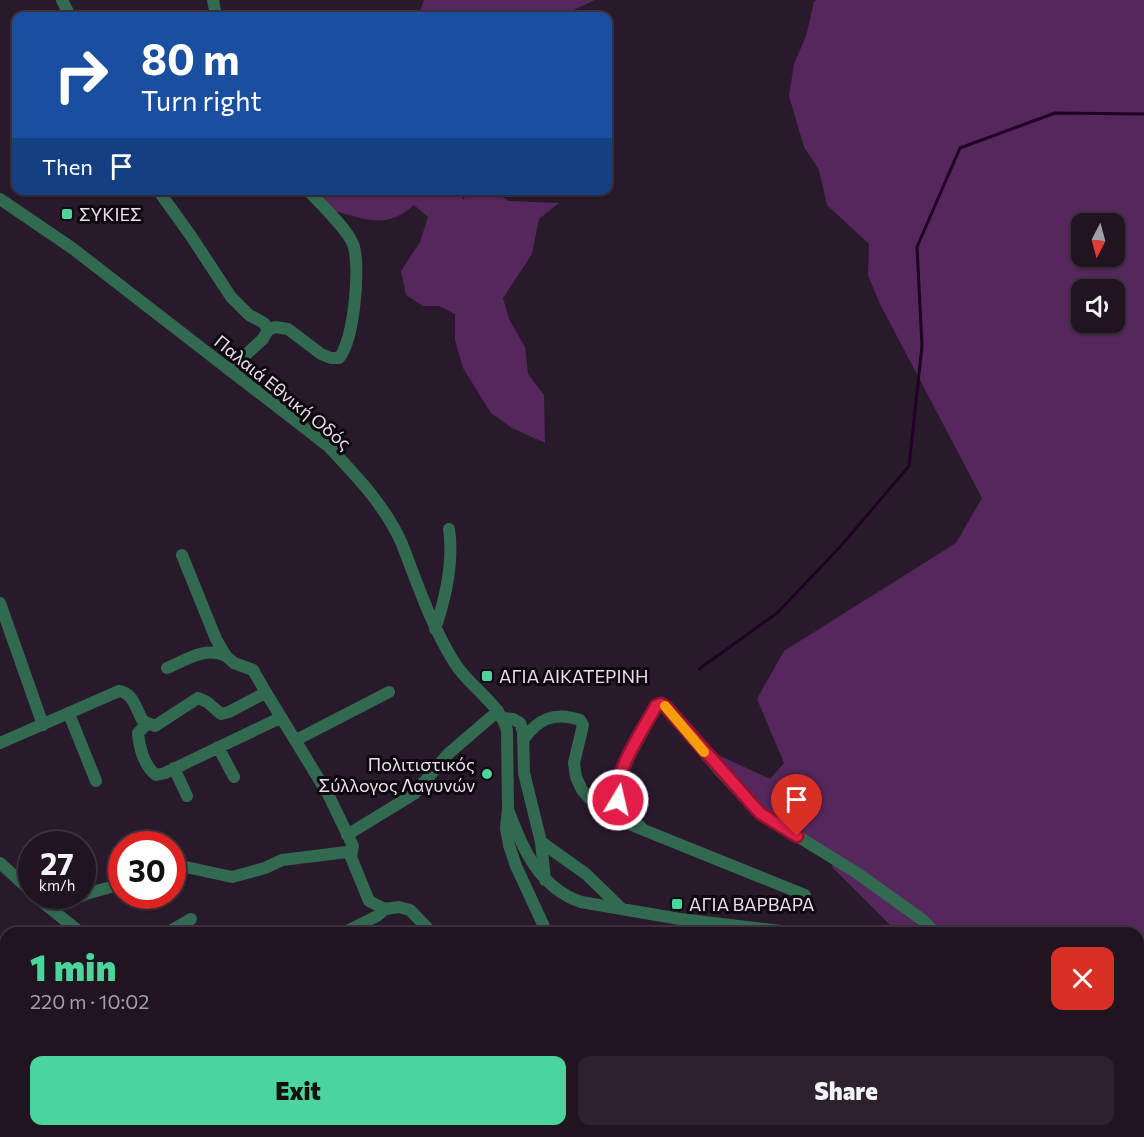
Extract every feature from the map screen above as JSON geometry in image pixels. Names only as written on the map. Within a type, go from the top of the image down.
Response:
[{"type":"street","points":[[162,195],[231,297],[249,315],[264,323],[268,330]]},
{"type":"street","points":[[229,370],[263,339],[268,330],[275,327],[288,329],[321,354],[331,358],[339,358],[344,352],[349,338],[356,263],[353,244],[312,195]]},
{"type":"street","name":"Παλαιά Εθνική Οδός","points":[[0,199],[72,248],[328,446],[364,483],[384,511],[402,544],[435,629],[461,672],[500,714],[520,723],[523,740]]},
{"type":"street","points":[[435,629],[445,602],[452,546],[449,529]]},
{"type":"street","points":[[182,555],[208,620],[226,656]]},
{"type":"street","points":[[0,603],[43,725]]},
{"type":"street","points":[[167,668],[206,652],[217,652],[234,663],[253,670],[321,780],[353,846],[351,857]]},
{"type":"street","points":[[0,743],[114,693],[125,692],[131,697],[140,716],[147,724],[155,726],[186,704],[198,699],[207,702],[221,714],[229,712],[265,691]]},
{"type":"street","points":[[296,740],[389,692]]},
{"type":"street","points":[[644,830],[621,806],[617,787],[635,744],[656,706],[661,704],[760,813],[857,873],[930,927]]},
{"type":"street","points":[[69,714],[96,781]]},
{"type":"street","points":[[347,835],[414,794],[448,754],[500,714],[507,730],[506,828],[508,845],[544,927]]},
{"type":"street","points":[[545,881],[541,842],[524,773],[523,740],[535,725],[549,717],[560,715],[580,720],[583,725],[574,764],[576,777],[582,790],[598,808],[644,830],[805,895]]},
{"type":"street","points":[[147,724],[138,733],[139,746],[151,771],[156,775],[165,773],[280,717]]},
{"type":"street","points":[[218,747],[234,777]]},
{"type":"street","points":[[174,768],[187,796]]},
{"type":"street","points":[[508,808],[517,835],[545,881],[566,897],[581,902],[680,919],[748,927]]},
{"type":"street","points":[[541,842],[586,874],[622,909]]},
{"type":"street","points":[[186,867],[232,877],[282,860],[347,852],[369,901],[385,909]]},
{"type":"street","points":[[0,863],[18,879]]},
{"type":"street","points":[[355,927],[377,916],[385,909],[399,907],[410,910],[426,927]]},
{"type":"street","points":[[52,909],[74,927]]},
{"type":"street","points":[[177,927],[191,919]]},
{"type":"street","points":[[680,919],[689,927]]},
{"type":"shaded area","points":[[424,0],[595,0],[569,12],[420,12]]},
{"type":"shaded area","points":[[816,0],[1144,0],[1144,927],[892,927],[832,867],[836,854],[761,808],[701,747],[770,779],[784,763],[757,699],[784,651],[956,543],[982,498],[880,304],[868,275],[869,244],[827,205],[819,170],[804,147],[789,96],[794,64],[806,36]]},
{"type":"shaded area","points":[[318,195],[462,195],[463,200],[466,195],[500,195],[509,201],[559,203],[539,219],[532,254],[503,298],[509,319],[525,347],[528,374],[544,395],[545,443],[512,428],[491,413],[463,368],[455,340],[455,314],[439,306],[423,306],[406,295],[401,271],[420,242],[428,217],[414,205],[393,218],[363,219],[329,210]]},
{"type":"waterway","points":[[699,669],[777,613],[840,547],[909,466],[922,346],[917,247],[960,148],[1055,113],[1144,114]]},
{"type":"slow traffic","points":[[665,706],[704,752]]},
{"type":"place","name":"ΣΥΚΙΕΣ","points":[[67,214]]},
{"type":"place","name":"ΑΓΙΑ ΑΙΚΑΤΕΡΙΝΗ","points":[[487,676]]},
{"type":"place","name":"Πολιτιστικός Σύλλογος Λαγυνών","points":[[487,774]]},
{"type":"place","name":"ΑΓΙΑ ΒΑΡΒΑΡΑ","points":[[677,904]]},
{"type":"route","points":[[618,800],[617,787],[628,759],[656,706],[661,704],[760,813],[797,836]]}]
